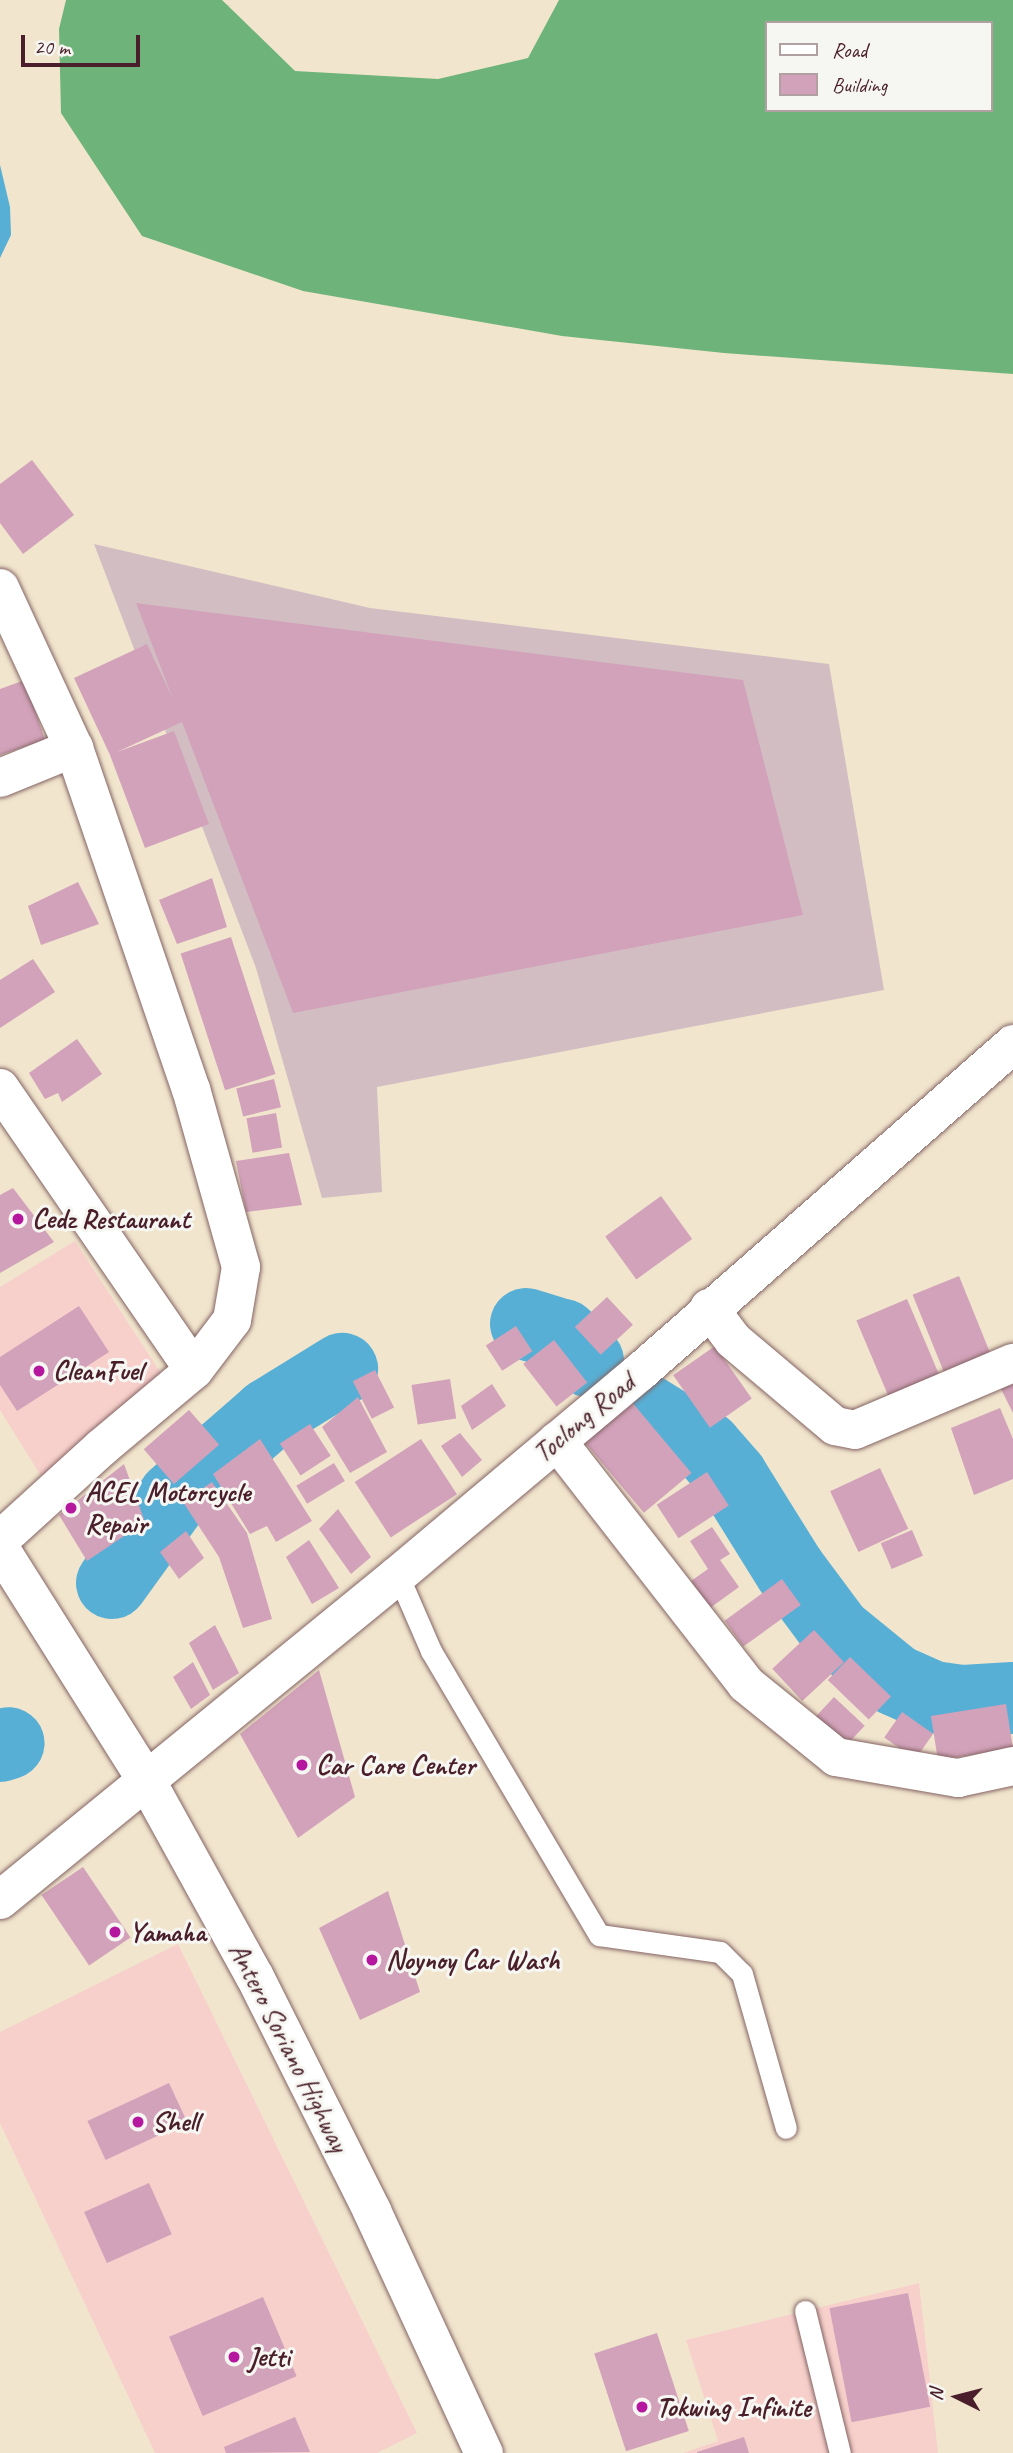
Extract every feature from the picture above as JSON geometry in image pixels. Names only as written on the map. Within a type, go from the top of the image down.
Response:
[{"type":"street","points":[[0,589],[74,748],[191,1089],[241,1267],[232,1320],[194,1370],[101,1448],[0,1540]]},
{"type":"street","points":[[0,778],[74,748]]},
{"type":"street","name":"Toclong Road","points":[[0,1900],[398,1575],[640,1372],[709,1308],[1013,1044]]},
{"type":"street","points":[[0,1088],[194,1370]]},
{"type":"street","points":[[709,1308],[733,1340],[835,1426],[855,1430],[1013,1363]]},
{"type":"street","points":[[557,1441],[746,1684],[836,1757],[958,1778],[1013,1766]]},
{"type":"street","name":"Antero Soriano Highway","points":[[0,1548],[145,1779],[256,1978],[372,2211],[484,2453]]},
{"type":"lane","points":[[398,1575],[431,1651],[599,1935],[720,1952],[742,1974],[786,2128]]},
{"type":"lane","points":[[805,2311],[839,2453]]},
{"type":"shaded area","points":[[94,544],[370,608],[829,664],[884,990],[377,1087],[382,1192],[322,1198],[256,968]]},
{"type":"shaded area","points":[[75,1241],[166,1381],[41,1476],[0,1410],[0,1287]]},
{"type":"shaded area","points":[[178,1944],[417,2433],[377,2453],[155,2453],[0,2123],[0,2032]]},
{"type":"shaded area","points":[[919,2283],[938,2453],[683,2453],[718,2441],[686,2340]]},
{"type":"green space","points":[[66,0],[222,0],[295,71],[438,79],[528,58],[559,0],[1013,0],[1013,374],[724,353],[562,336],[303,291],[142,236],[61,113],[59,29]]},
{"type":"water","points":[[0,165],[10,207],[11,235],[0,258]]},
{"type":"building","points":[[32,460],[74,515],[23,554],[0,523],[0,484]]},
{"type":"building","points":[[136,603],[743,680],[803,915],[293,1013],[182,722],[117,752],[174,731],[209,824],[145,848],[110,755],[74,678],[147,644],[173,699]]},
{"type":"building","points":[[25,680],[45,740],[0,755],[0,689]]},
{"type":"building","points":[[212,878],[227,927],[177,944],[159,900]]},
{"type":"building","points":[[78,882],[99,924],[41,945],[28,906]]},
{"type":"building","points":[[231,937],[275,1074],[225,1090],[181,953]]},
{"type":"building","points":[[33,959],[55,992],[0,1028],[0,980]]},
{"type":"building","points":[[77,1039],[102,1074],[62,1102],[58,1093],[45,1099],[29,1073]]},
{"type":"building","points":[[274,1079],[281,1107],[243,1117],[236,1088]]},
{"type":"building","points":[[276,1113],[282,1147],[253,1153],[246,1118]]},
{"type":"building","points":[[289,1153],[302,1205],[246,1212],[236,1161]]},
{"type":"building","name":"Cedz Restaurant","points":[[13,1188],[54,1242],[0,1273],[0,1195]]},
{"type":"building","points":[[661,1196],[692,1239],[636,1279],[605,1237]]},
{"type":"building","points":[[959,1276],[991,1355],[944,1374],[913,1295]]},
{"type":"building","points":[[607,1297],[633,1325],[601,1355],[575,1327]]},
{"type":"building","points":[[907,1299],[944,1386],[893,1408],[856,1320]]},
{"type":"building","name":"CleanFuel","points":[[79,1306],[109,1352],[17,1411],[0,1385],[0,1357]]},
{"type":"building","points":[[516,1326],[532,1351],[502,1371],[486,1346]]},
{"type":"building","points":[[554,1340],[587,1383],[557,1407],[523,1364]]},
{"type":"building","points":[[715,1346],[752,1398],[710,1428],[673,1375]]},
{"type":"building","points":[[375,1370],[394,1407],[372,1419],[353,1381]]},
{"type":"building","points":[[450,1379],[456,1419],[418,1425],[411,1385]]},
{"type":"building","points":[[492,1384],[506,1406],[472,1430],[461,1406]]},
{"type":"building","points":[[1013,1384],[1013,1413],[1001,1389]]},
{"type":"building","points":[[358,1397],[387,1452],[350,1473],[322,1427]]},
{"type":"building","points":[[631,1401],[691,1473],[644,1513],[584,1441]]},
{"type":"building","points":[[1000,1408],[1013,1439],[1013,1479],[974,1495],[951,1428]]},
{"type":"building","points":[[189,1410],[219,1445],[174,1484],[144,1449]]},
{"type":"building","points":[[310,1424],[331,1456],[301,1475],[280,1444]]},
{"type":"building","points":[[460,1433],[482,1460],[462,1477],[441,1446]]},
{"type":"building","points":[[260,1439],[312,1521],[276,1542],[267,1526],[250,1534],[213,1474]]},
{"type":"building","points":[[421,1439],[457,1494],[391,1537],[355,1482]]},
{"type":"building","points":[[334,1463],[345,1481],[307,1504],[296,1486]]},
{"type":"building","points":[[124,1464],[145,1522],[87,1561],[59,1515]]},
{"type":"building","points":[[880,1468],[908,1529],[858,1552],[830,1491]]},
{"type":"building","points":[[707,1472],[729,1506],[678,1538],[657,1505]]},
{"type":"building","points":[[212,1482],[247,1533],[272,1619],[243,1628],[219,1557],[183,1502]]},
{"type":"building","points":[[338,1509],[371,1557],[351,1574],[319,1529]]},
{"type":"building","points":[[712,1527],[730,1554],[720,1560],[739,1587],[710,1608],[691,1581],[708,1569],[690,1541]]},
{"type":"building","points":[[912,1530],[923,1556],[892,1569],[881,1543]]},
{"type":"building","points":[[186,1531],[204,1558],[179,1579],[160,1552]]},
{"type":"building","points":[[309,1540],[339,1588],[312,1604],[286,1557]]},
{"type":"building","points":[[782,1579],[801,1605],[743,1647],[725,1621]]},
{"type":"building","points":[[215,1625],[239,1673],[213,1690],[189,1643]]},
{"type":"building","points":[[814,1630],[844,1662],[802,1701],[772,1669]]},
{"type":"building","points":[[850,1657],[891,1697],[869,1720],[828,1680]]},
{"type":"building","points":[[193,1662],[210,1695],[191,1709],[173,1677]]},
{"type":"building","name":"Car Care Center","points":[[319,1670],[355,1797],[298,1838],[240,1734]]},
{"type":"building","points":[[834,1697],[865,1726],[844,1748],[814,1719]]},
{"type":"building","points":[[1006,1704],[1013,1748],[938,1760],[931,1716]]},
{"type":"building","points":[[902,1712],[933,1734],[915,1759],[884,1737]]},
{"type":"building","points":[[83,1867],[131,1937],[89,1965],[42,1895]]},
{"type":"building","name":"Noynoy Car Wash","points":[[388,1891],[420,1992],[360,2020],[319,1928]]},
{"type":"building","name":"Shell","points":[[169,2083],[187,2122],[106,2160],[87,2121]]},
{"type":"building","points":[[149,2183],[172,2234],[107,2263],[84,2212]]},
{"type":"building","points":[[908,2293],[930,2407],[852,2422],[829,2308]]},
{"type":"building","name":"Jetti","points":[[263,2297],[297,2376],[203,2416],[169,2337]]},
{"type":"building","points":[[657,2333],[689,2431],[626,2451],[594,2353]]},
{"type":"building","points":[[295,2417],[310,2452],[226,2453],[224,2447]]},
{"type":"building","points":[[744,2437],[749,2453],[697,2453],[697,2452]]},
{"type":"waterway","points":[[526,1324],[563,1335],[588,1361]]},
{"type":"waterway","points":[[112,1583],[174,1497],[269,1414],[342,1369]]},
{"type":"waterway","points":[[627,1398],[706,1447],[732,1477],[790,1570],[836,1632],[895,1680],[933,1697],[963,1701],[1013,1698]]},
{"type":"waterway","points":[[0,1746],[9,1743]]},
{"type":"place","name":"Cedz Restaurant","points":[[18,1219]]},
{"type":"place","name":"CleanFuel","points":[[39,1371]]},
{"type":"place","name":"ACEL Motorcycle Repair","points":[[71,1508]]},
{"type":"place","name":"Car Care Center","points":[[302,1765]]},
{"type":"place","name":"Yamaha","points":[[115,1932]]},
{"type":"place","name":"Noynoy Car Wash","points":[[372,1960]]},
{"type":"place","name":"Shell","points":[[138,2122]]},
{"type":"place","name":"Jetti","points":[[234,2357]]},
{"type":"place","name":"Tokwing Infinite","points":[[642,2407]]}]
